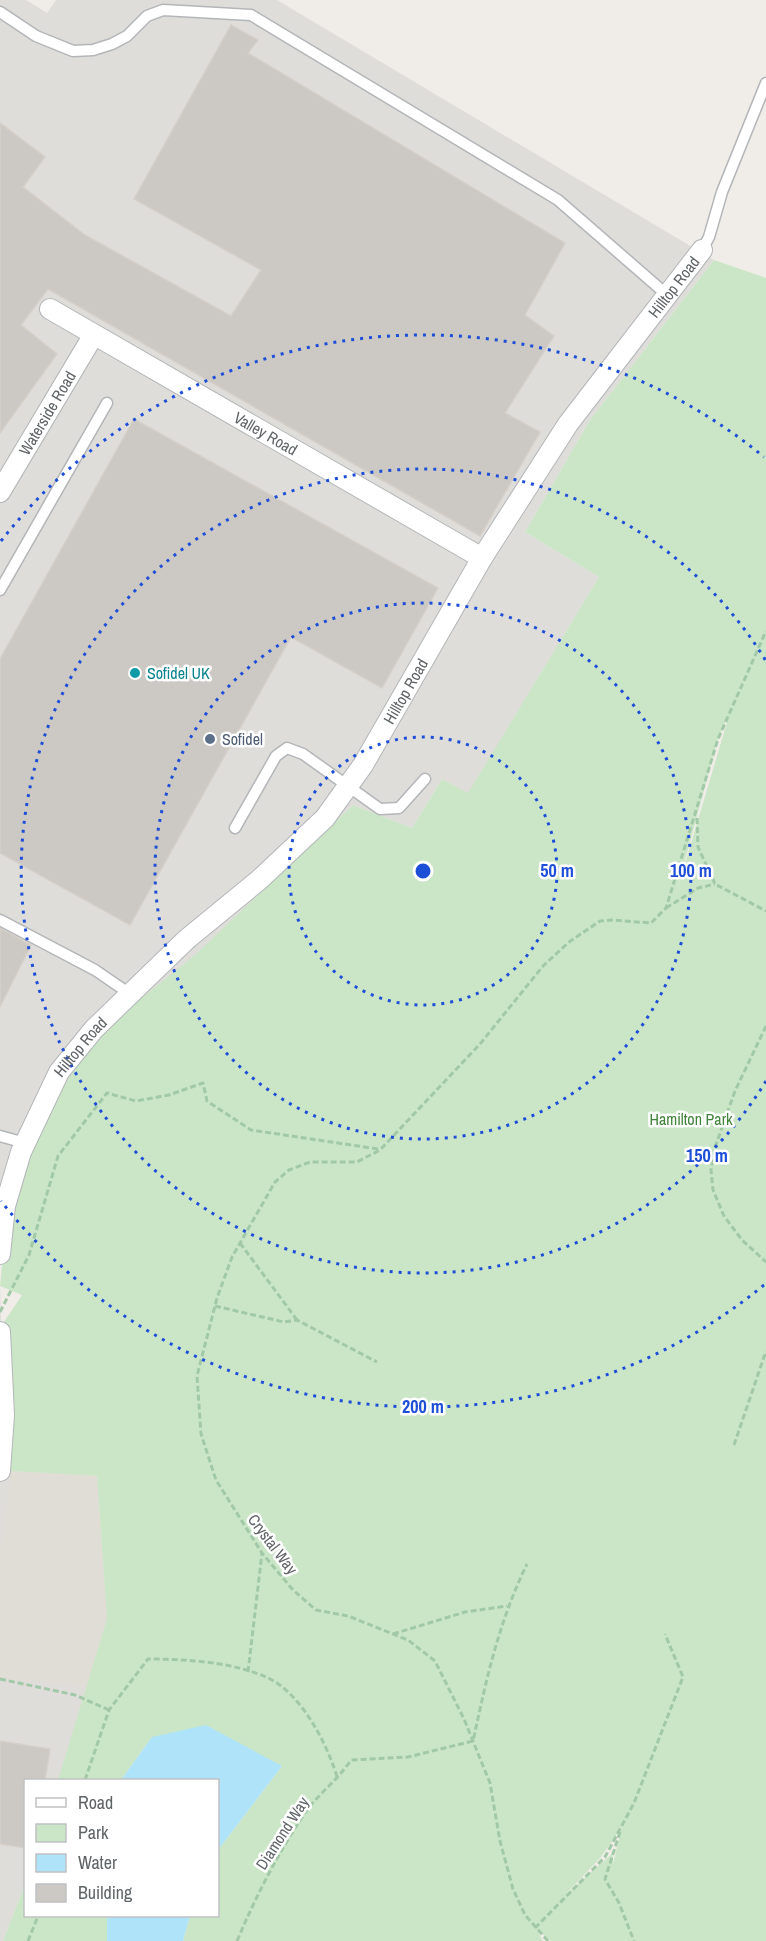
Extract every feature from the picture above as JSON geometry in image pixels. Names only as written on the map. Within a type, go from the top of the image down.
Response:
[{"type":"street","name":"Hilltop Road","points":[[0,1254],[5,1206],[25,1143],[59,1072],[94,1029],[187,939],[259,880],[325,819],[368,756],[482,558],[568,424],[702,250]]},
{"type":"street","name":"Valley Road","points":[[50,309],[93,336],[482,558]]},
{"type":"street","name":"Waterside Road","points":[[0,492],[93,336]]},
{"type":"street","points":[[0,1332],[4,1395],[0,1471]]},
{"type":"lane","points":[[0,12],[36,36],[73,51],[93,50],[112,44],[127,36],[147,16],[163,10],[251,15],[558,200],[666,294]]},
{"type":"lane","name":"Hilltop Road","points":[[702,250],[709,237],[722,192],[766,83]]},
{"type":"lane","points":[[0,590],[107,403]]},
{"type":"lane","points":[[234,828],[276,756],[287,748],[303,754],[346,787],[380,809],[399,808],[426,779]]},
{"type":"lane","points":[[0,920],[95,970],[130,994]]},
{"type":"lane","points":[[0,1136],[25,1143]]},
{"type":"path","points":[[666,908],[718,739],[766,631]]},
{"type":"path","points":[[697,811],[698,847],[715,884],[766,911]]},
{"type":"path","points":[[0,1312],[29,1256],[58,1156],[107,1093],[136,1101],[169,1095],[203,1083],[207,1101],[251,1131],[380,1150],[480,1044],[543,966],[569,942],[600,921],[651,923],[666,908],[698,888],[715,884]]},
{"type":"path","points":[[766,1026],[735,1091],[714,1150],[711,1170],[715,1195],[724,1216],[736,1233],[766,1262]]},
{"type":"path","name":"Crystal Way","points":[[380,1150],[357,1162],[310,1162],[290,1170],[275,1182],[232,1257],[215,1306],[197,1376],[201,1434],[216,1480],[262,1553],[292,1590],[316,1610],[348,1616],[408,1640],[435,1661],[490,1782],[500,1841],[513,1889],[535,1928],[548,1941]]},
{"type":"path","points":[[240,1243],[297,1320],[377,1362]]},
{"type":"path","points":[[215,1306],[284,1322],[297,1320]]},
{"type":"path","points":[[734,1445],[766,1351]]},
{"type":"path","points":[[248,1672],[262,1553]]},
{"type":"path","points":[[473,1741],[490,1662],[507,1606],[527,1564]]},
{"type":"path","points":[[392,1634],[465,1612],[507,1606]]},
{"type":"path","points":[[535,1928],[605,1857],[662,1737],[683,1677],[665,1634]]},
{"type":"path","points":[[85,1779],[109,1710],[148,1659],[197,1659],[267,1677],[298,1702],[329,1751],[338,1779]]},
{"type":"path","points":[[0,1679],[75,1695],[109,1710]]},
{"type":"path","name":"Diamond Way","points":[[237,1941],[256,1896],[307,1811],[338,1779],[351,1760],[408,1757],[473,1741]]},
{"type":"path","points":[[622,1825],[605,1880],[619,1903],[634,1941]]},
{"type":"path","points":[[28,1941],[38,1917]]},
{"type":"shaded area","points":[[0,0],[26,0],[47,13],[56,0],[277,0],[714,260],[590,420],[525,532],[599,577],[468,794],[442,779],[412,828],[353,805],[149,1000],[10,1188],[0,1266]]},
{"type":"shaded area","points":[[0,1284],[3,1385],[11,1471],[97,1476],[107,1619],[59,1779],[24,1779],[24,1887],[3,1941],[0,1941]]},
{"type":"shaded area","points":[[11,1471],[97,1476],[107,1619],[87,1687],[0,1678],[0,1555]]},
{"type":"green space","name":"Hamilton Park","points":[[714,260],[766,278],[766,1941],[551,1941],[537,1930],[543,1941],[183,1941],[190,1917],[219,1917],[219,1849],[282,1766],[152,1737],[122,1779],[58,1779],[107,1619],[97,1476],[11,1471],[4,1415],[0,1328],[22,1295],[0,1286],[10,1188],[77,1050],[195,955],[353,805],[412,828],[442,779],[468,793],[599,577],[525,532],[590,420]],"holes":[[[728,719],[675,897],[718,739]],[[622,1827],[613,1864],[613,1853],[565,1895],[601,1857]]]},
{"type":"green space","points":[[24,1887],[24,1917],[107,1917],[107,1941],[3,1941]]},
{"type":"water","points":[[206,1725],[282,1766],[219,1849],[219,1779],[122,1779],[152,1737]]},
{"type":"water","points":[[107,1917],[190,1917],[183,1941],[107,1941]]},
{"type":"building","points":[[231,25],[258,40],[248,53],[565,243],[525,315],[554,336],[505,413],[540,432],[480,536],[48,289],[21,325],[57,354],[0,433],[0,123],[45,157],[23,187],[85,235],[231,316],[261,270],[134,199]]},
{"type":"building","name":"Sofidel UK","points":[[134,419],[438,588],[382,688],[291,637],[130,925],[0,853],[0,659]]},
{"type":"building","points":[[0,928],[31,945],[0,1007]]},
{"type":"building","points":[[0,1741],[50,1749],[45,1779],[24,1779],[24,1848],[0,1844]]},
{"type":"place","name":"Sofidel UK","points":[[135,673]]},
{"type":"place","name":"Sofidel","points":[[210,739]]}]
